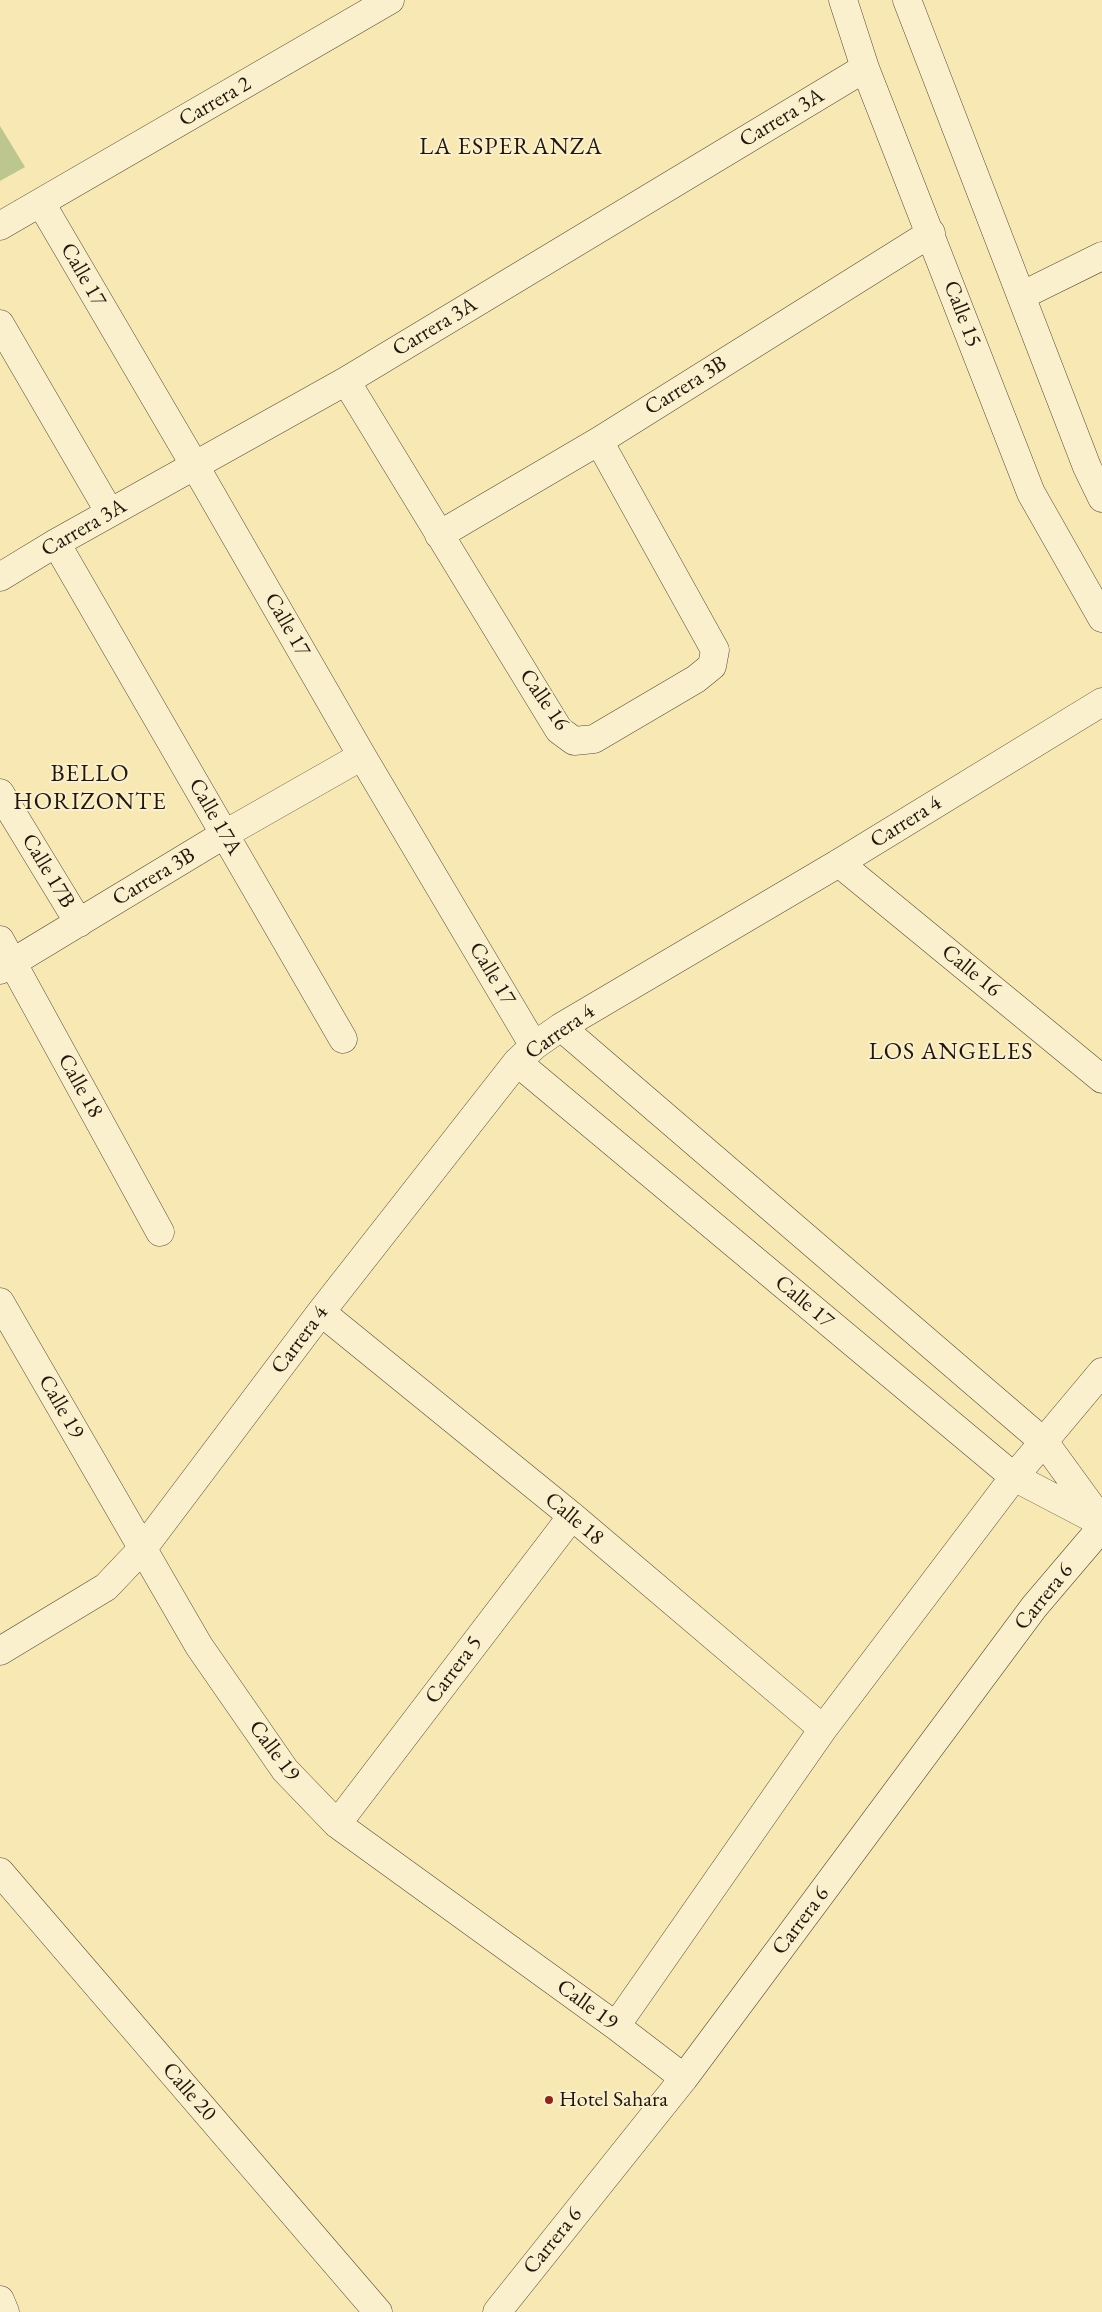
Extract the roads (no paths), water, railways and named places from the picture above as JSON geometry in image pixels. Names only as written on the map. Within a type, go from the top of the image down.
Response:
[{"type":"street","name":"Carrera 2","points":[[0,226],[390,0]]},
{"type":"street","name":"Calle 15","points":[[842,0],[865,68],[1031,493],[1102,618]]},
{"type":"street","points":[[907,0],[1087,467],[1102,498]]},
{"type":"street","name":"Carrera 3A","points":[[0,577],[56,543],[346,381],[865,68]]},
{"type":"street","name":"Calle 17","points":[[41,203],[362,756],[526,1054],[1014,1478],[1102,1522]]},
{"type":"street","name":"Carrera 3B","points":[[440,535],[599,441],[931,233]]},
{"type":"street","points":[[1021,296],[1102,256]]},
{"type":"street","points":[[0,324],[110,513]]},
{"type":"street","name":"Calle 16","points":[[346,381],[559,730],[574,741],[594,739],[696,679],[712,666],[715,650],[599,441]]},
{"type":"street","name":"Calle 17A","points":[[56,543],[343,1039]]},
{"type":"street","name":"Carrera 4","points":[[0,1651],[106,1587],[144,1547],[321,1312],[526,1054],[561,1027],[839,863],[1102,702]]},
{"type":"street","name":"Carrera 3B","points":[[4,957],[79,923],[225,834],[362,756]]},
{"type":"street","name":"Calle 17B","points":[[0,793],[79,923]]},
{"type":"street","name":"Calle 16","points":[[839,863],[1102,1079]]},
{"type":"street","name":"Calle 18","points":[[4,957],[160,1232]]},
{"type":"street","name":"Calle 17","points":[[561,1027],[1045,1443],[1102,1522]]},
{"type":"street","name":"Calle 19","points":[[0,1302],[144,1547],[199,1646],[285,1770],[337,1824],[616,2026],[684,2078]]},
{"type":"street","name":"Calle 18","points":[[321,1312],[572,1516],[823,1729]]},
{"type":"street","points":[[616,2026],[823,1729],[1014,1478],[1102,1372]]},
{"type":"street","name":"Carrera 5","points":[[337,1824],[572,1516]]},
{"type":"street","name":"Carrera 6","points":[[496,2312],[684,2078],[1034,1607],[1102,1527]]},
{"type":"street","name":"Calle 20","points":[[0,1872],[378,2312]]},
{"type":"street","points":[[0,2300],[5,2312]]},
{"type":"place","name":"Hotel Sahara","points":[[549,2100]]},
{"type":"district","name":"LA ESPERANZA","points":[[511,147]]},
{"type":"district","name":"BELLO HORIZONTE","points":[[90,788]]},
{"type":"district","name":"LOS ANGELES","points":[[951,1052]]}]
